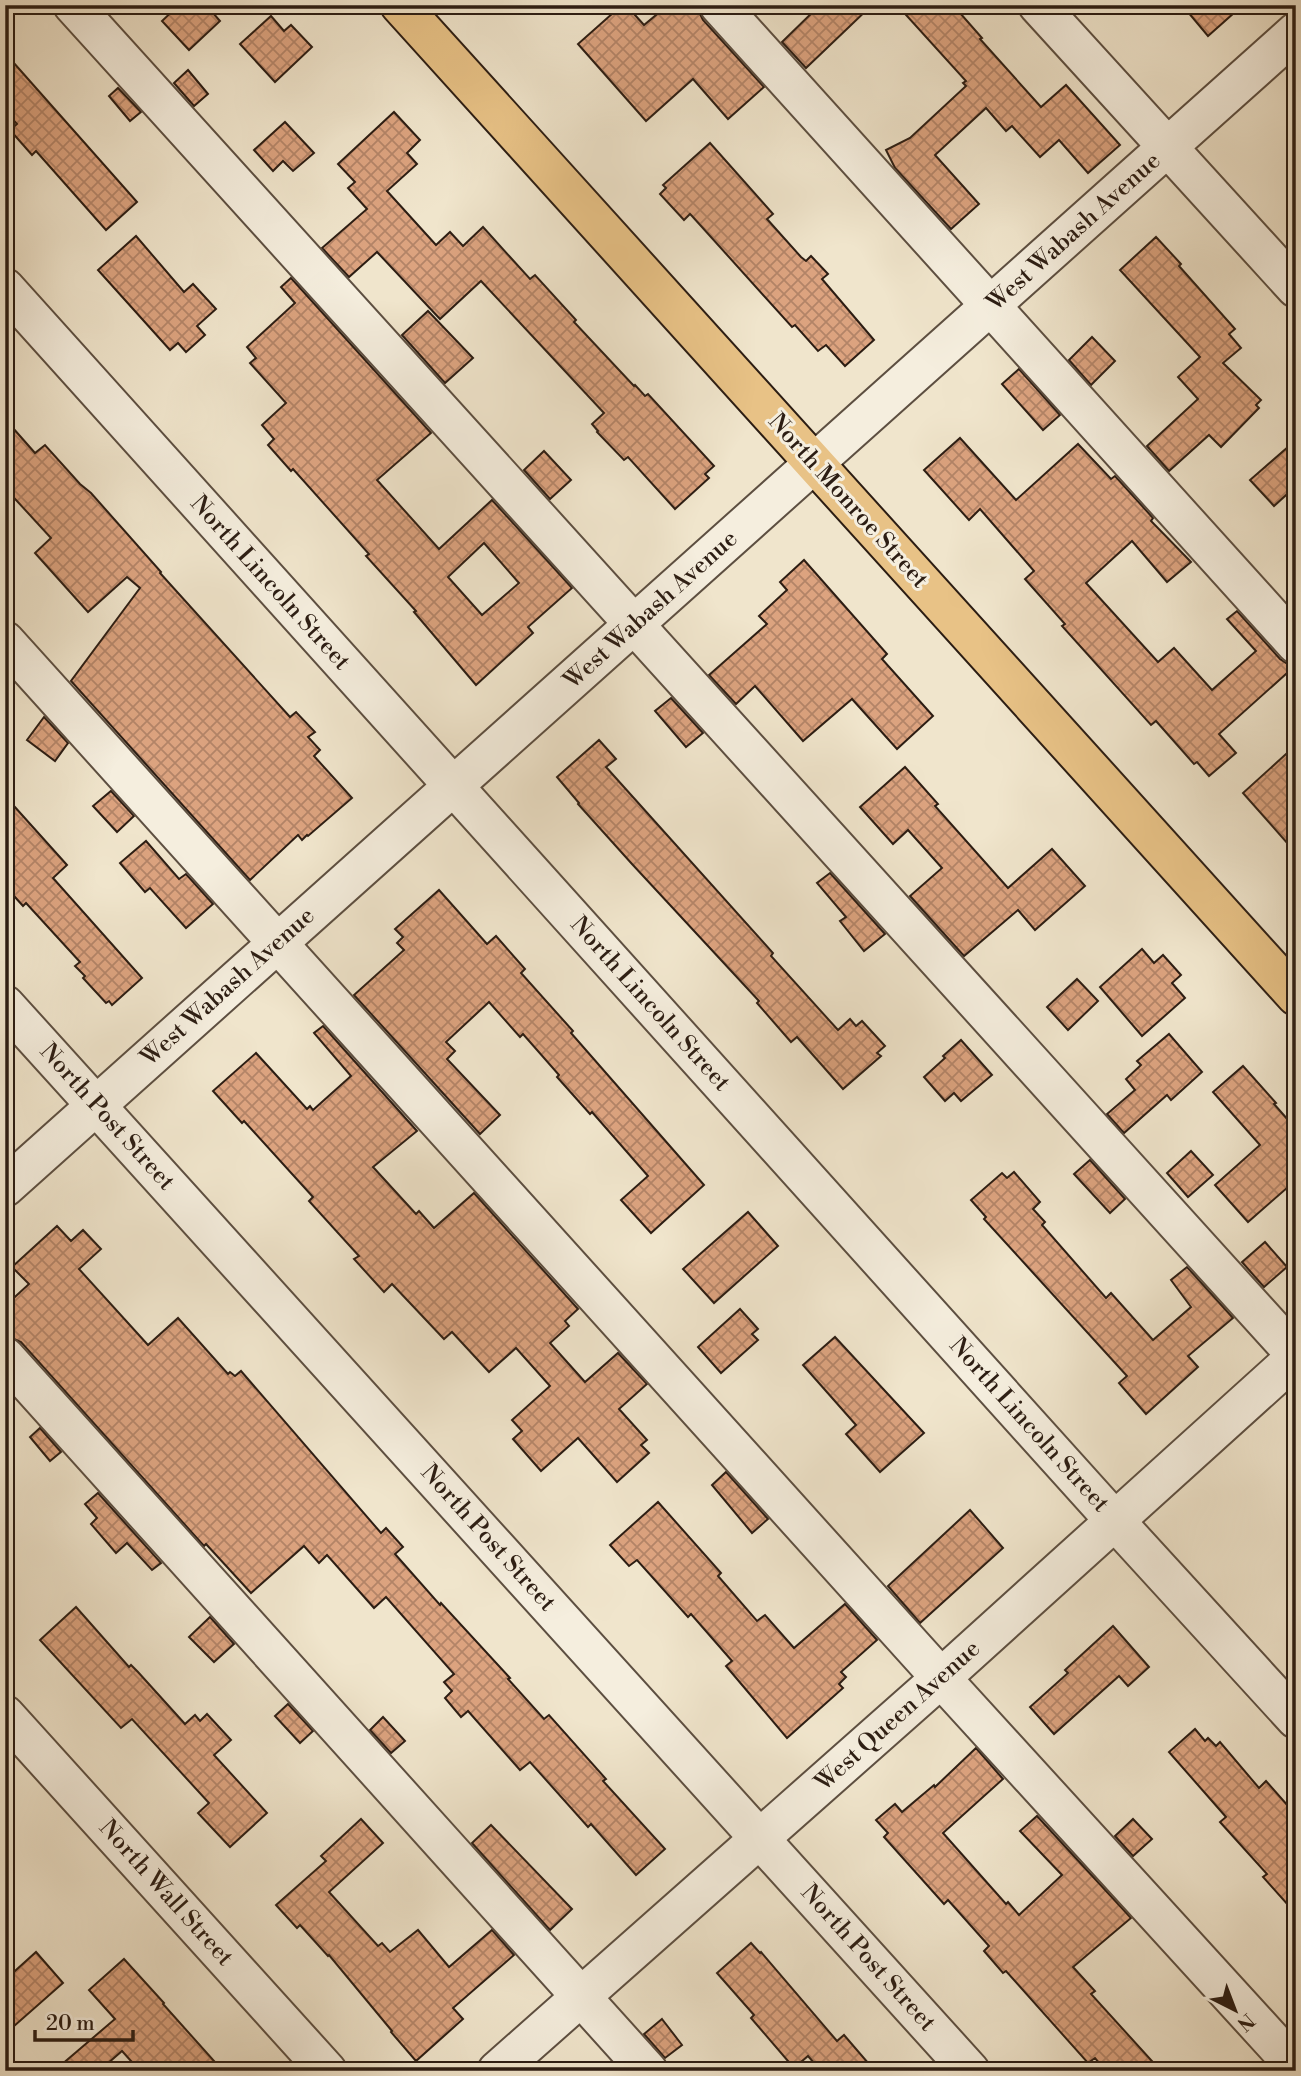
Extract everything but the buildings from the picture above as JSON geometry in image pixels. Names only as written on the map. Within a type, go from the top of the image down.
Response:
[{"type":"main road","name":"North Monroe Street","points":[[400,5],[1296,996]]},
{"type":"street","points":[[73,5],[1296,1356]]},
{"type":"street","points":[[719,5],[1296,644]]},
{"type":"street","points":[[1038,5],[1296,288]]},
{"type":"street","name":"West Wabash Avenue","points":[[5,1187],[1296,32]]},
{"type":"street","name":"North Lincoln Street","points":[[5,288],[1296,1719]]},
{"type":"street","points":[[5,641],[1296,2067]]},
{"type":"street","name":"North Post Street","points":[[5,1005],[970,2071]]},
{"type":"street","name":"West Queen Avenue","points":[[497,2071],[941,1678],[1296,1356]]},
{"type":"street","points":[[5,1357],[648,2071]]},
{"type":"street","name":"North Wall Street","points":[[5,1714],[327,2071]]}]
